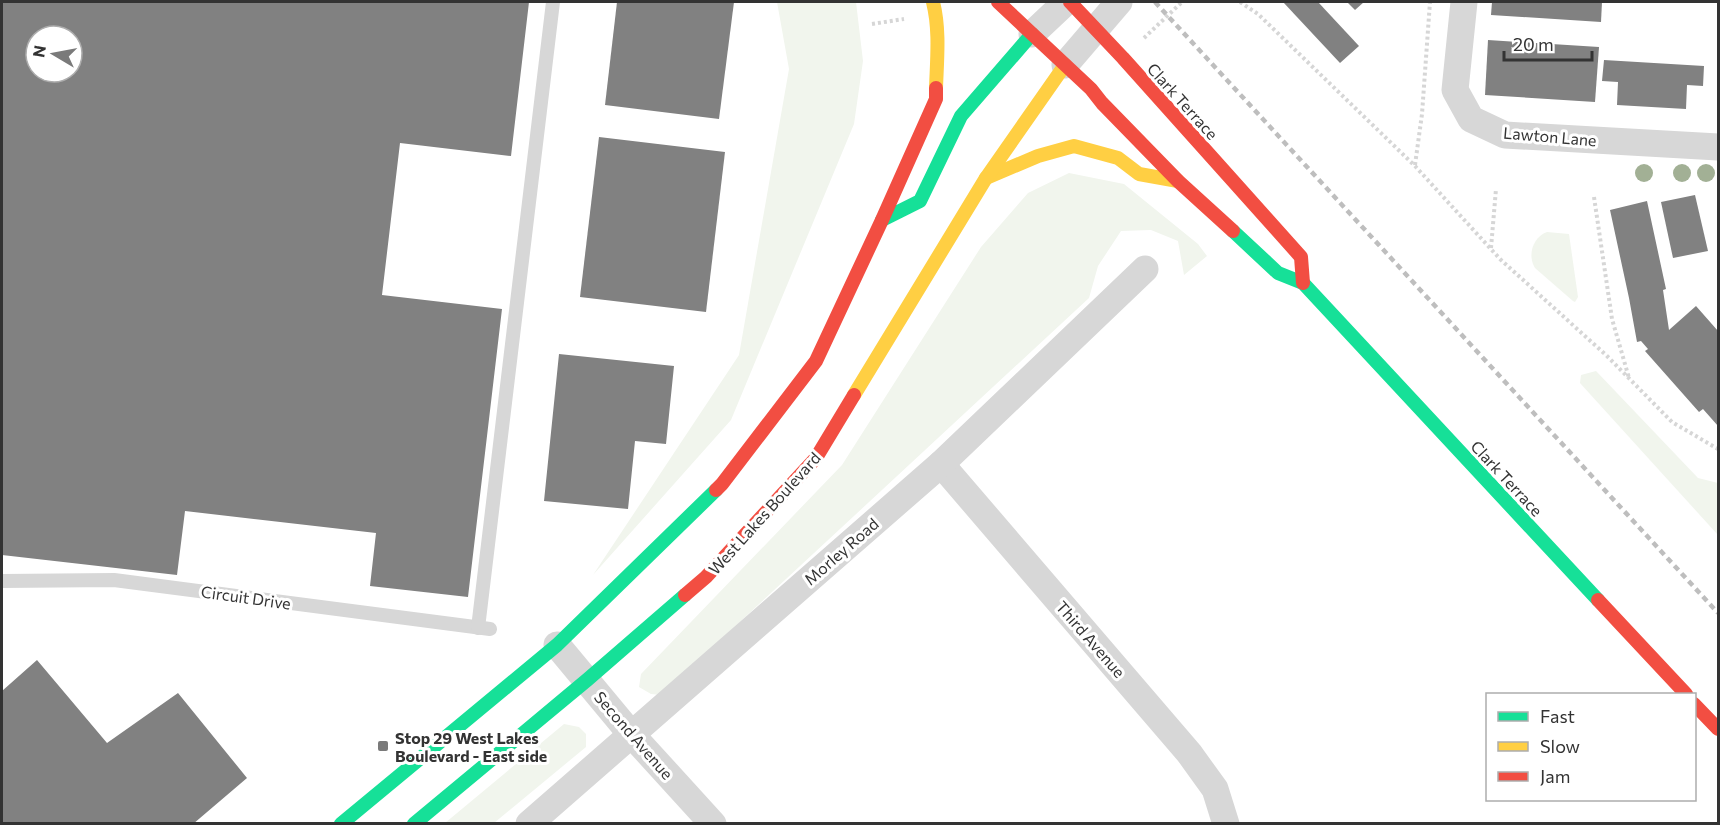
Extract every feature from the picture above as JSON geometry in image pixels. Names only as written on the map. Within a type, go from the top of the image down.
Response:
[{"type":"main road","points":[[341,824],[557,645],[722,484],[816,361],[936,99],[938,39],[933,2]]},
{"type":"main road","points":[[998,2],[1065,65]]},
{"type":"main road","points":[[1068,2],[1096,28]]},
{"type":"main road","name":"Clark Terrace","points":[[1096,28],[1301,257],[1303,283]]},
{"type":"main road","points":[[882,220],[920,201],[961,116],[1032,34]]},
{"type":"main road","name":"Clark Terrace","points":[[1065,65],[1090,88],[1178,181],[1278,273],[1303,283],[1685,693]]},
{"type":"main road","name":"West Lakes Boulevard","points":[[414,824],[706,577],[816,458],[986,178],[1065,65]]},
{"type":"main road","points":[[986,178],[1038,156],[1074,146],[1118,158],[1138,174],[1178,181]]},
{"type":"main road","points":[[1696,705],[1719,729]]},
{"type":"street","points":[[1032,34],[1068,2]]},
{"type":"street","name":"West Lakes Boulevard","points":[[1065,65],[1119,2]]},
{"type":"street","name":"Lawton Lane","points":[[1464,2],[1455,90],[1471,119],[1505,135],[1719,147]]},
{"type":"street","name":"Morley Road","points":[[529,824],[941,464],[1145,269]]},
{"type":"street","name":"Third Avenue","points":[[941,464],[1189,753],[1215,789],[1227,824]]},
{"type":"street","name":"Second Avenue","points":[[557,645],[631,734],[713,824]]},
{"type":"lane","name":"Circuit Drive","points":[[2,581],[114,580],[484,629],[553,2]]},
{"type":"path","points":[[1137,45],[1182,2]]},
{"type":"path","points":[[1240,2],[1258,14],[1415,165],[1500,259],[1607,356],[1672,422],[1719,449]]},
{"type":"path","points":[[1415,165],[1422,114],[1430,2]]},
{"type":"path","points":[[872,24],[904,19]]},
{"type":"path","points":[[1491,248],[1496,189]]},
{"type":"path","points":[[1594,197],[1612,319],[1629,379]]},
{"type":"shaded area","points":[[777,2],[856,2],[863,61],[854,124],[731,420],[593,575],[739,355],[789,69]]},
{"type":"shaded area","points":[[1069,173],[1124,184],[1198,244],[1207,256],[1184,275],[1178,241],[1151,230],[1121,231],[1098,266],[1089,298],[661,695],[651,694],[639,687],[641,674],[842,465],[981,247],[1028,193]]},
{"type":"shaded area","points":[[1547,232],[1569,234],[1578,297],[1575,302],[1535,268],[1533,263],[1532,252],[1535,242]]},
{"type":"shaded area","points":[[1596,371],[1698,478],[1718,483],[1718,535],[1580,383],[1581,375]]},
{"type":"shaded area","points":[[564,724],[579,727],[586,734],[586,747],[494,823],[445,823]]},
{"type":"building","points":[[2,2],[529,2],[511,156],[400,143],[382,295],[502,309],[468,597],[370,586],[376,533],[185,511],[177,575],[2,555]]},
{"type":"building","points":[[617,2],[734,2],[719,119],[605,105]]},
{"type":"building","points":[[1283,2],[1318,2],[1359,46],[1340,63]]},
{"type":"building","points":[[1347,2],[1364,2],[1355,10]]},
{"type":"building","points":[[1492,2],[1602,2],[1601,22],[1491,15]]},
{"type":"building","points":[[1488,40],[1599,47],[1595,102],[1485,95]]},
{"type":"building","points":[[1604,60],[1704,66],[1703,86],[1687,85],[1686,109],[1617,105],[1618,82],[1602,81]]},
{"type":"building","points":[[599,137],[725,152],[706,312],[580,297]]},
{"type":"building","points":[[1695,195],[1708,251],[1673,258],[1661,202]]},
{"type":"building","points":[[1647,201],[1666,289],[1663,290],[1669,330],[1696,306],[1718,331],[1718,426],[1703,409],[1699,412],[1645,351],[1648,349],[1641,341],[1637,342],[1610,210]]},
{"type":"building","points":[[559,354],[674,366],[666,444],[635,441],[628,509],[544,501]]},
{"type":"building","points":[[37,660],[107,743],[178,693],[247,778],[193,824],[2,824],[2,691]]},
{"type":"railway","points":[[1155,2],[1718,613]]},
{"type":"traffic: fast","points":[[882,220],[920,201],[961,116],[1032,34]]},
{"type":"traffic: fast","points":[[1233,231],[1278,273],[1303,283],[1598,600]]},
{"type":"traffic: fast","points":[[341,824],[557,645],[716,490]]},
{"type":"traffic: fast","points":[[414,824],[685,595]]},
{"type":"traffic: slow","points":[[933,2],[937,34],[936,88]]},
{"type":"traffic: slow","points":[[854,395],[986,178],[1065,65]]},
{"type":"traffic: slow","points":[[986,178],[1038,156],[1074,146],[1118,158],[1139,174],[1178,181]]},
{"type":"traffic: jam","points":[[998,2],[1091,89],[1178,181],[1233,231]]},
{"type":"traffic: jam","points":[[1070,2],[1301,257],[1303,283]]},
{"type":"traffic: jam","points":[[716,490],[816,361],[936,99],[936,88]]},
{"type":"traffic: jam","points":[[685,595],[706,577],[816,458],[854,395]]},
{"type":"traffic: jam","points":[[1598,600],[1685,693]]},
{"type":"traffic: jam","points":[[1696,706],[1718,729]]},
{"type":"place","name":"Stop 29 West Lakes Boulevard - East side","points":[[383,746]]}]
